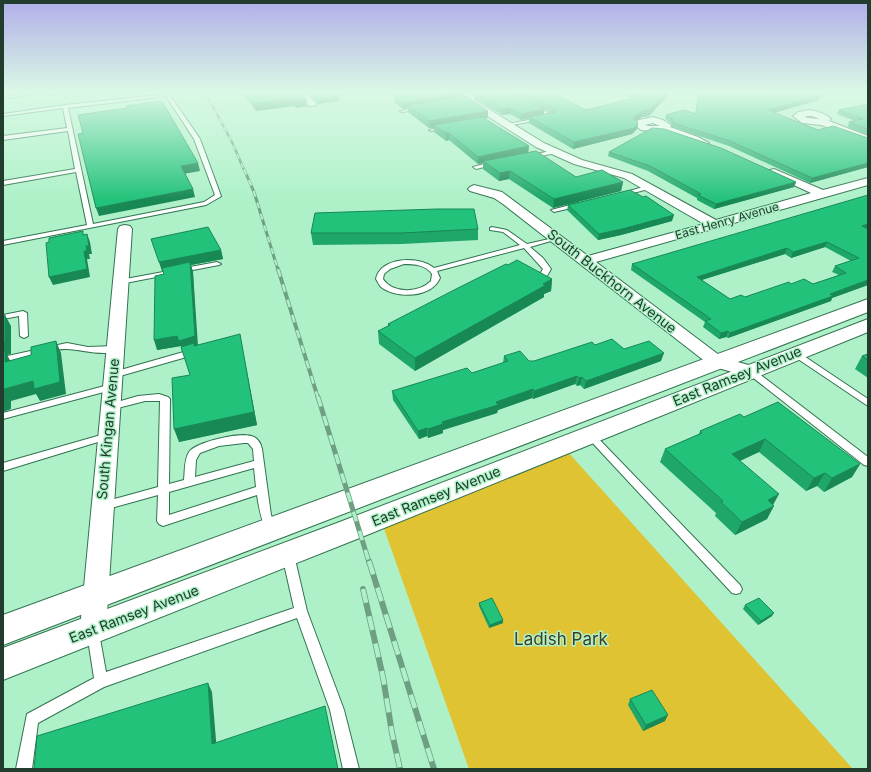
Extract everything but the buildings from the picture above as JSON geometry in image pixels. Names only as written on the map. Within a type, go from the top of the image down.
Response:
[{"type":"street","points":[[513,128],[553,152],[578,162],[628,176],[714,224]]},
{"type":"street","points":[[664,128],[716,147]]},
{"type":"street","points":[[838,128],[868,139]]},
{"type":"street","points":[[766,168],[822,194]]},
{"type":"street","name":"East Henry Avenue","points":[[586,261],[868,182]]},
{"type":"street","name":"South Buckhorn Avenue","points":[[474,189],[498,195],[507,200],[717,362],[750,371]]},
{"type":"street","name":"South Kingan Avenue","points":[[93,629],[125,224]]},
{"type":"street","name":"East Ramsey Avenue","points":[[3,630],[868,305]]},
{"type":"street","name":"East Ramsey Avenue","points":[[3,664],[288,554],[868,325]]},
{"type":"lane","points":[[3,138],[70,128]]},
{"type":"lane","points":[[70,128],[90,226]]},
{"type":"lane","points":[[3,243],[90,226],[125,224],[206,202],[218,196],[197,139],[189,128]]},
{"type":"lane","points":[[431,130],[442,128]]},
{"type":"lane","points":[[521,158],[553,152]]},
{"type":"lane","points":[[476,167],[498,163]]},
{"type":"lane","points":[[3,183],[79,170]]},
{"type":"lane","points":[[612,196],[650,187]]},
{"type":"lane","points":[[554,210],[583,203]]},
{"type":"lane","points":[[492,229],[500,229],[508,233],[543,262],[547,269],[544,274]]},
{"type":"lane","points":[[434,270],[436,279],[433,284],[423,289],[410,292],[396,291],[385,287],[380,283],[378,277],[380,272],[385,268],[402,262],[420,263],[434,270],[556,238]]},
{"type":"lane","points":[[120,282],[217,264]]},
{"type":"lane","points":[[3,317],[22,313],[24,336]]},
{"type":"lane","points":[[3,360],[67,346],[88,350],[115,349]]},
{"type":"lane","points":[[3,416],[112,381],[201,350]]},
{"type":"lane","points":[[795,353],[868,402]]},
{"type":"lane","points":[[750,371],[868,462]]},
{"type":"lane","points":[[110,407],[151,398],[159,397],[165,399],[165,490],[163,521],[262,489]]},
{"type":"lane","points":[[590,435],[736,589]]},
{"type":"lane","points":[[3,467],[108,436]]},
{"type":"lane","points":[[189,482],[191,456],[199,448],[219,443],[250,439],[258,447],[265,514],[271,529]]},
{"type":"lane","points":[[102,507],[259,463]]},
{"type":"lane","points":[[288,554],[301,611],[337,710],[351,769]]},
{"type":"lane","points":[[24,769],[32,720],[102,681],[301,611]]},
{"type":"lane","points":[[93,629],[102,681]]},
{"type":"green space","name":"Ladish Park","points":[[567,451],[853,769],[469,769],[382,523]]},
{"type":"railway","points":[[224,128],[244,170]]},
{"type":"railway","points":[[244,169],[254,192],[278,270]]},
{"type":"railway","points":[[278,269],[318,398]]},
{"type":"railway","points":[[318,397],[369,562]]},
{"type":"railway","points":[[369,561],[434,769]]},
{"type":"railway","points":[[363,589],[383,677],[392,733],[400,769]]}]
